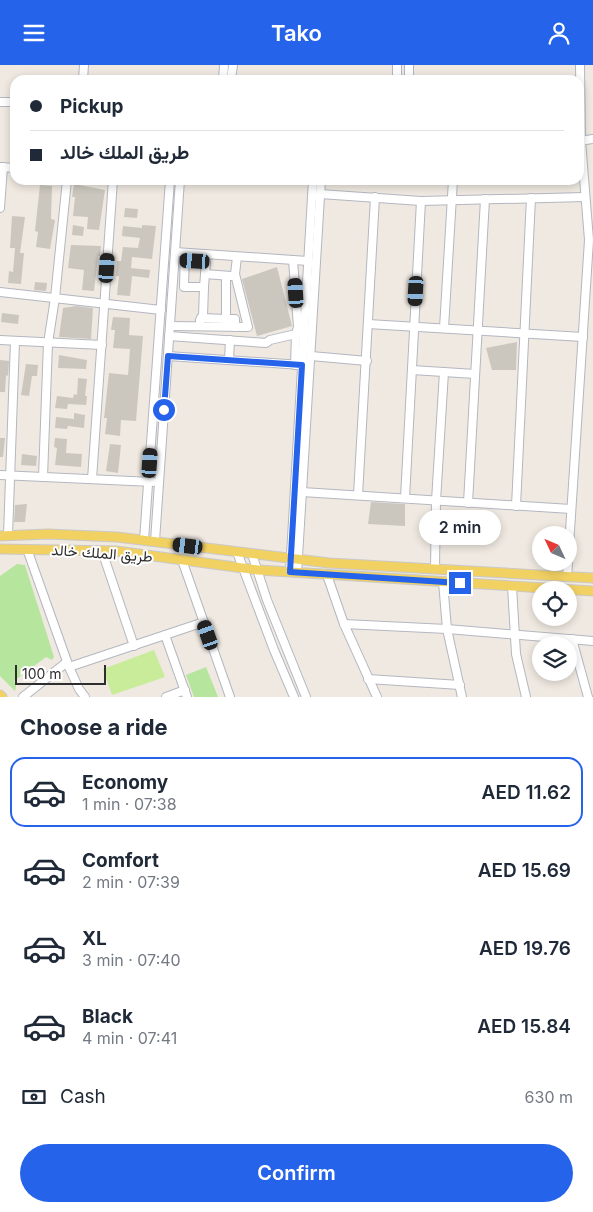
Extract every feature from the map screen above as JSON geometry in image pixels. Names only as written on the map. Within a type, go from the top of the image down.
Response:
[{"type":"main road","points":[[4,535],[117,537],[329,563],[593,578]]},
{"type":"main road","name":"طريق الملك خالد","points":[[0,551],[23,549],[102,551],[294,573],[593,591]]},
{"type":"street","points":[[0,208],[2,167]]},
{"type":"street","points":[[43,477],[48,343],[55,298],[66,185]]},
{"type":"street","points":[[92,479],[113,185]]},
{"type":"street","points":[[144,540],[170,185]]},
{"type":"street","points":[[155,541],[180,185]]},
{"type":"street","points":[[294,573],[302,492],[311,356],[308,261],[313,185]]},
{"type":"street","points":[[299,365],[310,305],[321,185]]},
{"type":"street","points":[[444,329],[453,185]]},
{"type":"street","points":[[570,526],[591,245],[584,185]]},
{"type":"street","points":[[320,194],[421,201],[585,197]]},
{"type":"street","points":[[358,495],[375,197]]},
{"type":"street","points":[[516,506],[531,198]]},
{"type":"street","points":[[468,503],[485,199]]},
{"type":"street","points":[[405,499],[421,201]]},
{"type":"street","points":[[175,252],[185,257],[206,262],[203,315],[200,322]]},
{"type":"street","points":[[185,257],[237,257],[308,261]]},
{"type":"street","points":[[185,257],[184,287],[204,287]]},
{"type":"street","points":[[200,322],[248,327],[235,276],[237,257]]},
{"type":"street","points":[[293,260],[299,365],[295,559]]},
{"type":"street","points":[[205,275],[235,276]]},
{"type":"street","points":[[226,276],[226,319]]},
{"type":"street","points":[[0,292],[161,311]]},
{"type":"street","points":[[160,320],[170,323],[235,319],[235,327]]},
{"type":"street","points":[[368,324],[583,337]]},
{"type":"street","points":[[169,336],[266,343],[270,340],[296,334]]},
{"type":"street","points":[[0,340],[102,345]]},
{"type":"street","points":[[229,360],[230,340]]},
{"type":"street","points":[[4,535],[9,475],[15,341]]},
{"type":"street","points":[[168,356],[299,365]]},
{"type":"street","points":[[311,356],[367,361]]},
{"type":"street","points":[[412,370],[475,374]]},
{"type":"street","points":[[435,569],[436,501],[444,372]]},
{"type":"street","points":[[0,475],[159,483]]},
{"type":"street","points":[[302,492],[571,509]]},
{"type":"street","points":[[23,549],[68,665],[79,689],[85,697]]},
{"type":"street","points":[[102,551],[134,646]]},
{"type":"street","points":[[237,552],[293,695],[283,697]]},
{"type":"street","points":[[252,554],[271,609],[306,697]]},
{"type":"street","points":[[182,560],[230,697]]},
{"type":"street","points":[[567,571],[567,577]]},
{"type":"street","points":[[327,575],[344,624],[377,697]]},
{"type":"street","points":[[442,582],[447,629],[462,697]]},
{"type":"street","points":[[512,586],[516,654],[526,697]]},
{"type":"street","points":[[23,697],[68,665],[134,646],[204,622]]},
{"type":"street","points":[[344,624],[447,629],[532,636]]},
{"type":"street","points":[[165,635],[186,693],[166,697]]},
{"type":"street","points":[[577,639],[593,641]]},
{"type":"street","points":[[577,657],[588,697]]},
{"type":"street","points":[[368,679],[460,685]]},
{"type":"green space","points":[[17,564],[25,565],[54,657],[52,660],[46,657],[14,681],[15,691],[0,676],[0,576]]},
{"type":"green space","points":[[154,650],[165,677],[112,695],[103,669]]},
{"type":"green space","points":[[206,667],[218,697],[194,697],[186,675]]},
{"type":"building","points":[[40,185],[52,186],[51,219],[55,220],[50,249],[36,247],[38,232],[35,231]]},
{"type":"building","points":[[74,185],[105,190],[99,230],[87,229],[88,217],[73,216],[75,197],[72,197]]},
{"type":"building","points":[[125,208],[138,209],[137,218],[124,217]]},
{"type":"building","points":[[12,216],[25,217],[20,253],[24,253],[21,284],[8,283],[9,271],[13,272],[15,248],[10,248]]},
{"type":"building","points":[[73,225],[84,227],[83,236],[72,235]]},
{"type":"building","points":[[142,225],[156,226],[152,259],[132,257],[131,268],[150,270],[149,278],[132,276],[130,296],[117,295],[119,276],[116,276],[117,261],[121,261],[123,247],[138,248],[140,238],[122,236],[123,226],[142,228]]},
{"type":"building","points":[[71,245],[101,246],[94,291],[82,290],[84,270],[68,268]]},
{"type":"building","points":[[277,267],[292,326],[257,336],[242,279]]},
{"type":"building","points":[[35,282],[47,283],[46,291],[34,290]]},
{"type":"building","points":[[76,306],[93,308],[91,339],[59,337],[63,308]]},
{"type":"building","points":[[2,313],[19,315],[18,324],[1,322]]},
{"type":"building","points":[[113,317],[130,318],[129,335],[143,336],[136,421],[121,420],[120,436],[105,434],[107,418],[104,418],[109,373],[128,375],[130,349],[113,348],[115,330],[111,330]]},
{"type":"building","points":[[517,342],[516,370],[492,370],[486,348]]},
{"type":"building","points":[[59,355],[87,360],[86,369],[58,368]]},
{"type":"building","points":[[0,360],[9,361],[5,392],[0,392]]},
{"type":"building","points":[[26,364],[38,365],[37,376],[32,376],[29,396],[21,395]]},
{"type":"building","points":[[78,378],[87,379],[86,405],[68,404],[67,409],[55,408],[57,396],[73,398],[74,394],[77,395]]},
{"type":"building","points":[[74,413],[85,415],[84,428],[68,426],[67,429],[55,428],[56,417],[74,419]]},
{"type":"building","points":[[0,438],[5,438],[3,457],[0,457]]},
{"type":"building","points":[[55,438],[67,439],[66,453],[82,454],[81,467],[55,465],[57,448],[54,447]]},
{"type":"building","points":[[110,444],[121,445],[118,473],[106,471]]},
{"type":"building","points":[[22,454],[37,456],[36,466],[21,465]]},
{"type":"building","points":[[371,502],[405,504],[405,526],[368,524]]},
{"type":"building","points":[[27,504],[25,522],[14,522],[15,505]]},
{"type":"route","points":[[164,410],[168,356],[302,365],[290,572],[460,583]]}]
